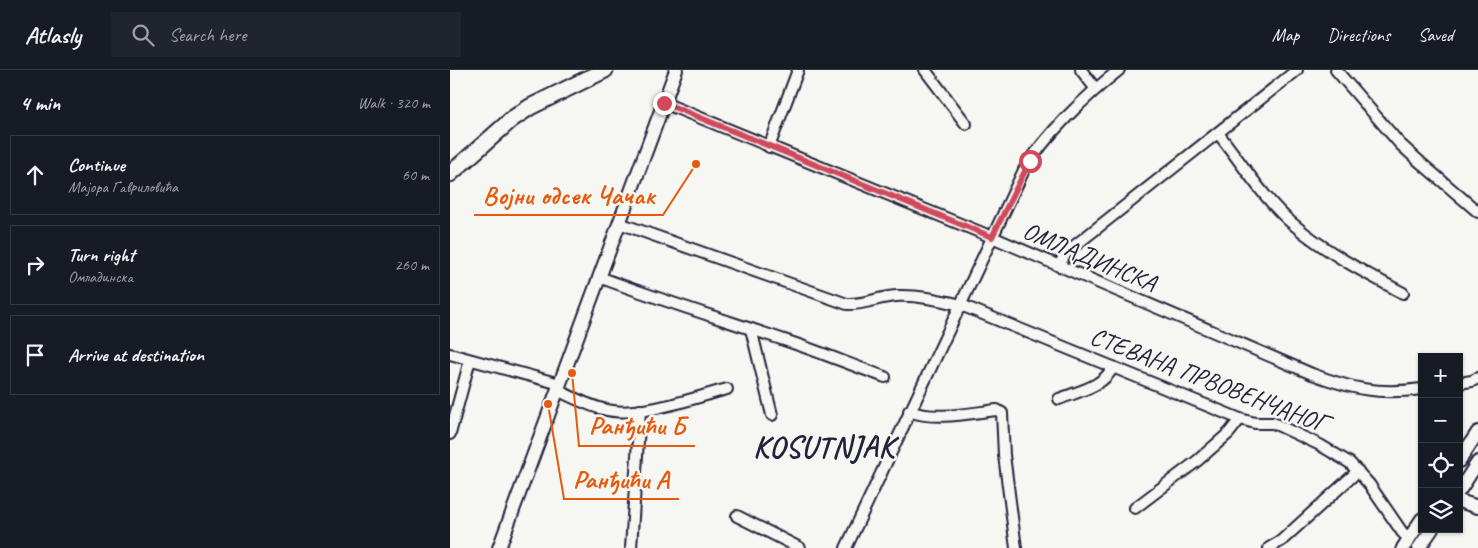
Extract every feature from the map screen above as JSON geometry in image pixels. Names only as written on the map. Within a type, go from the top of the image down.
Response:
[{"type":"main road","points":[[450,174],[512,119],[530,107],[605,70]]},
{"type":"street","points":[[499,548],[676,70]]},
{"type":"street","points":[[769,147],[798,70]]},
{"type":"street","points":[[925,70],[966,124]]},
{"type":"street","points":[[1081,70],[1095,88]]},
{"type":"street","points":[[846,548],[1024,170],[1034,155],[1095,88],[1119,70]]},
{"type":"street","points":[[1059,266],[1068,251],[1297,70]]},
{"type":"street","points":[[1336,70],[1400,144],[1478,212]]},
{"type":"street","name":"ОМЛАДИНСКА","points":[[664,103],[992,237],[1312,374],[1342,385],[1372,392],[1418,390]]},
{"type":"street","points":[[1218,132],[1273,204],[1293,224],[1342,260],[1403,293]]},
{"type":"street","name":"СТЕВАНА ПРВОВЕНЧАНОГ","points":[[619,223],[847,304],[857,305],[896,296],[939,299],[961,305],[1240,419],[1255,423],[1273,423],[1336,453],[1358,471],[1386,507],[1402,532],[1406,543]]},
{"type":"street","points":[[599,277],[885,377]]},
{"type":"street","points":[[751,329],[772,415]]},
{"type":"street","points":[[450,354],[558,387],[605,410],[640,410],[679,403],[727,389]]},
{"type":"street","points":[[450,434],[470,360]]},
{"type":"street","points":[[1059,399],[1096,385],[1105,379],[1114,367]]},
{"type":"street","points":[[1463,382],[1476,380]]},
{"type":"street","points":[[631,548],[640,410]]},
{"type":"street","points":[[909,411],[918,415],[931,416],[997,410],[1002,413],[1004,455],[1016,548]]},
{"type":"street","points":[[1135,508],[1197,461],[1229,433],[1240,419]]},
{"type":"street","points":[[1463,455],[1478,432]]},
{"type":"street","points":[[1461,488],[1478,462]]},
{"type":"street","points":[[1269,548],[1281,541],[1358,471]]},
{"type":"street","points":[[1463,502],[1478,507]]},
{"type":"street","points":[[737,516],[800,548]]},
{"type":"street","points":[[1406,543],[1418,525]]},
{"type":"street","points":[[1419,548],[1429,533]]},
{"type":"place","name":"Војни одсек Чачак","points":[[696,164]]},
{"type":"place","name":"Ранђићи Б","points":[[572,373]]},
{"type":"place","name":"Ранђићи А","points":[[548,404]]},
{"type":"district","name":"KOSUTNJAK","points":[[824,447]]},
{"type":"route","points":[[664,103],[992,237],[1030,161]]}]
